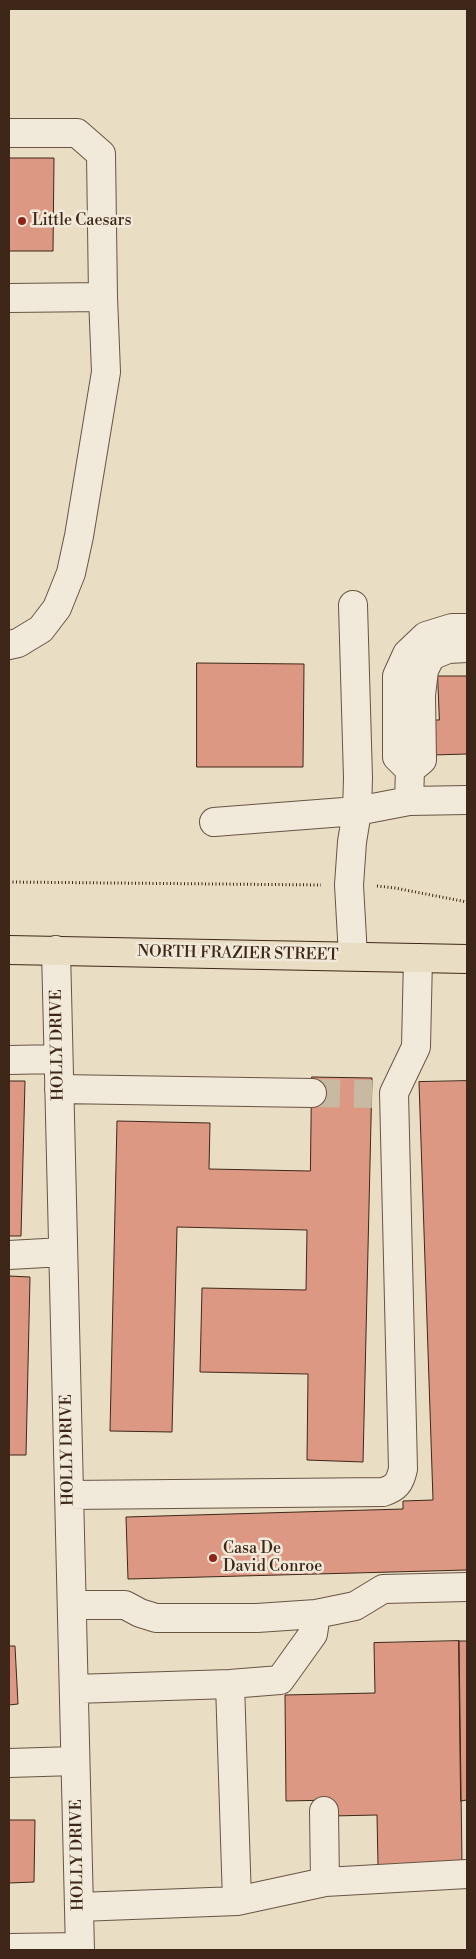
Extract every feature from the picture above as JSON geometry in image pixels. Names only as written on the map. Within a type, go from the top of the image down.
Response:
[{"type":"main road","name":"NORTH FRAZIER STREET","points":[[9,950],[467,959]]},
{"type":"street","points":[[9,133],[77,133],[101,154],[106,372],[79,536],[71,573],[57,608],[41,629],[18,643],[9,644]]},
{"type":"street","points":[[9,298],[103,297]]},
{"type":"street","points":[[353,605],[357,811],[352,842],[349,885],[353,956]]},
{"type":"street","points":[[409,801],[410,770],[397,757],[396,676],[407,654],[426,636],[452,628],[467,628]]},
{"type":"street","points":[[410,770],[422,760],[420,695],[424,670],[431,656],[448,649],[467,648]]},
{"type":"street","points":[[214,822],[357,811],[409,801],[467,800]]},
{"type":"street","name":"HOLLY DRIVE","points":[[56,950],[80,1949]]},
{"type":"street","points":[[69,1495],[383,1492],[394,1488],[400,1481],[403,1469],[383,1093],[416,1047],[418,958]]},
{"type":"street","points":[[9,1060],[58,1059]]},
{"type":"street","points":[[59,1089],[312,1093]]},
{"type":"street","points":[[9,1255],[63,1252]]},
{"type":"street","points":[[72,1605],[125,1605],[140,1613],[156,1618],[257,1618],[316,1614],[355,1606],[383,1589],[467,1587]]},
{"type":"street","points":[[74,1689],[230,1684],[280,1680],[313,1634],[316,1614]]},
{"type":"street","points":[[230,1684],[237,1901]]},
{"type":"street","points":[[9,1763],[76,1761]]},
{"type":"street","points":[[324,1811],[325,1882]]},
{"type":"street","points":[[79,1907],[237,1901],[325,1882],[467,1874]]},
{"type":"street","points":[[9,1948],[80,1949]]},
{"type":"path","points":[[9,882],[349,885],[395,888],[467,902]]},
{"type":"building","points":[[9,158],[54,158],[53,251],[9,251]]},
{"type":"building","points":[[197,663],[304,664],[303,767],[197,767]]},
{"type":"building","points":[[438,676],[467,676],[467,754],[432,755],[431,720],[439,720]]},
{"type":"building","points":[[312,1077],[372,1078],[363,1462],[307,1460],[308,1374],[200,1372],[202,1288],[306,1290],[307,1230],[177,1227],[172,1432],[110,1431],[117,1121],[210,1123],[209,1169],[310,1171]]},
{"type":"building","points":[[9,1081],[25,1081],[21,1236],[9,1236]]},
{"type":"building","points":[[467,1081],[467,1570],[128,1579],[126,1517],[403,1509],[403,1501],[433,1500],[419,1082]]},
{"type":"building","points":[[9,1276],[30,1277],[26,1455],[9,1455]]},
{"type":"building","points":[[459,1641],[462,1864],[378,1865],[377,1815],[332,1816],[332,1800],[286,1801],[285,1695],[375,1693],[374,1643]]},
{"type":"building","points":[[459,1641],[467,1641],[467,1800],[461,1801]]},
{"type":"building","points":[[9,1646],[15,1646],[18,1704],[9,1705]]},
{"type":"building","points":[[9,1820],[35,1820],[34,1882],[9,1883]]},
{"type":"tunnel","points":[[312,1093],[372,1094]]},
{"type":"place","name":"Little Caesars","points":[[22,221]]},
{"type":"place","name":"Casa De David Conroe","points":[[213,1558]]}]
